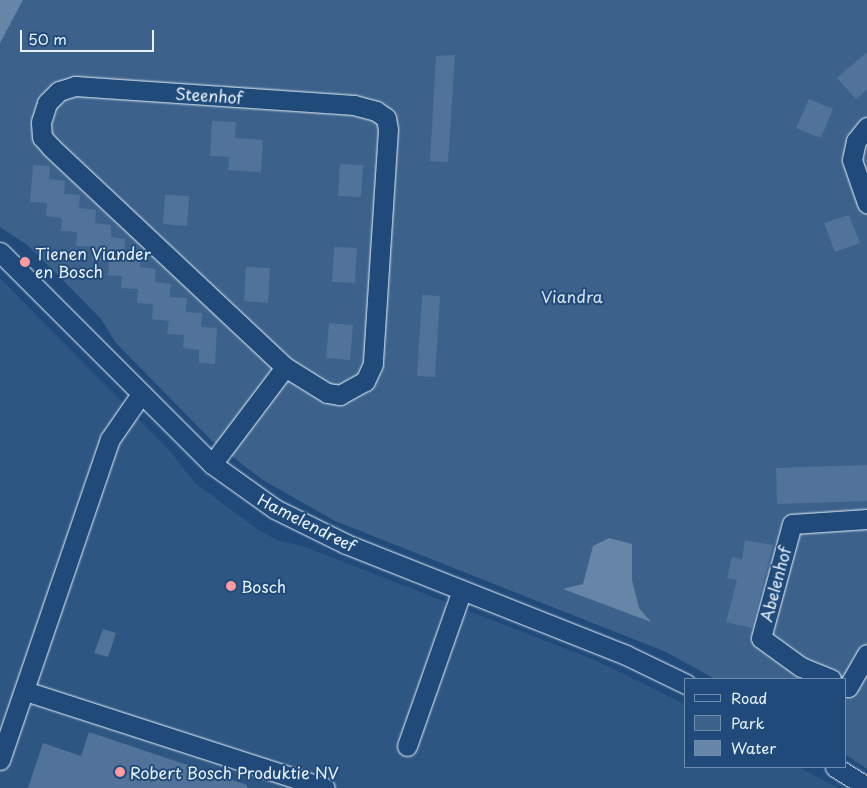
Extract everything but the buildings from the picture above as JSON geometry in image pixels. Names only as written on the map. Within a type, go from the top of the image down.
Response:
[{"type":"street","name":"Steenhof","points":[[76,86],[354,106],[376,111],[386,118],[388,129],[372,364],[365,381],[340,395],[327,392],[285,367],[42,136],[41,122],[46,103],[58,91],[76,86]]},
{"type":"street","points":[[867,128],[856,141],[852,160],[867,203]]},
{"type":"street","name":"Hamelendreef","points":[[0,252],[212,464],[275,509],[315,530],[626,655],[684,683]]},
{"type":"street","points":[[212,464],[285,367]]},
{"type":"street","points":[[0,760],[110,439],[140,394]]},
{"type":"street","name":"Abelenhof","points":[[828,678],[801,667],[761,638],[792,524],[867,519]]},
{"type":"street","points":[[407,746],[462,590]]},
{"type":"street","points":[[847,686],[867,654]]},
{"type":"street","points":[[25,691],[324,788]]},
{"type":"street","points":[[837,768],[867,788]]},
{"type":"shaded area","points":[[0,278],[170,451],[195,483],[260,531],[279,541],[303,546],[597,661],[684,704],[684,768],[800,768],[839,788],[0,788]]},
{"type":"green space","name":"Viandra","points":[[0,0],[867,0],[867,769],[847,756],[847,678],[713,678],[666,652],[335,521],[263,480],[212,441],[116,343],[101,319],[44,261],[26,244],[0,227]]},
{"type":"water","points":[[0,0],[23,0],[0,43]]},
{"type":"water","points":[[609,538],[632,544],[632,580],[639,608],[651,622],[563,589],[583,584],[593,546]]},
{"type":"place","name":"Tienen Viander en Bosch","points":[[25,262]]},
{"type":"place","name":"Bosch","points":[[231,586]]},
{"type":"place","name":"Robert Bosch Produktie NV","points":[[120,772]]}]
